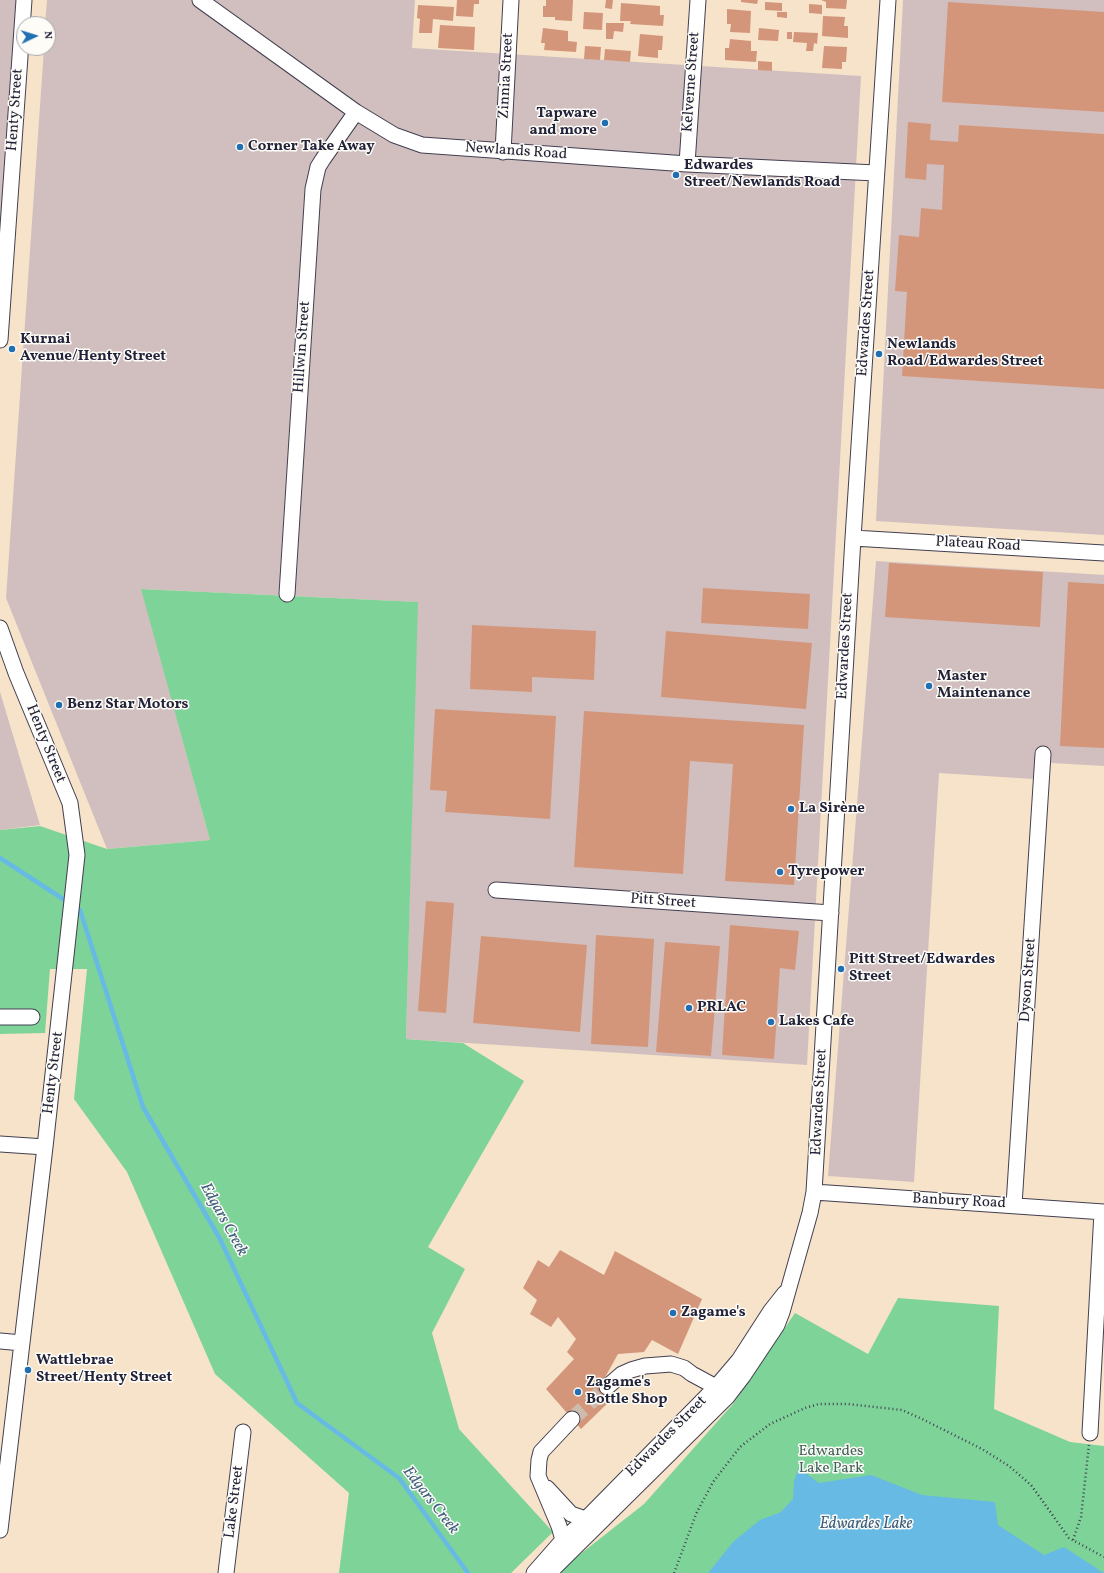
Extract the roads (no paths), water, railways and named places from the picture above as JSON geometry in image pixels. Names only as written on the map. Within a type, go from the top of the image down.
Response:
[{"type":"street","name":"Henty Street","points":[[0,340],[24,0]]},
{"type":"street","name":"Newlands Road","points":[[200,0],[356,112],[394,135],[422,146],[687,164],[876,173]]},
{"type":"street","name":"Zinnia Street","points":[[503,152],[511,0]]},
{"type":"street","name":"Kelverne Street","points":[[687,164],[698,0]]},
{"type":"street","name":"Edwardes Street","points":[[534,1573],[563,1540],[587,1529],[722,1402],[743,1376],[777,1325],[799,1258],[810,1213],[814,1192],[853,538],[888,0]]},
{"type":"street","name":"Hillwin Street","points":[[288,594],[313,189],[318,167],[356,112]]},
{"type":"street","name":"Plateau Road","points":[[853,538],[1104,553]]},
{"type":"street","name":"Henty Street","points":[[0,628],[16,673],[70,803],[77,855],[46,1147],[0,1530]]},
{"type":"street","name":"Dyson Street","points":[[1014,1205],[1043,754]]},
{"type":"street","name":"Pitt Street","points":[[496,890],[831,913]]},
{"type":"street","points":[[0,1017],[32,1018]]},
{"type":"street","points":[[0,1144],[46,1147]]},
{"type":"street","name":"Banbury Road","points":[[814,1192],[1103,1212]]},
{"type":"street","points":[[1090,1433],[1098,1401],[1103,1212]]},
{"type":"street","name":"Edwardes Street","points":[[549,1573],[739,1360],[770,1312],[788,1289]]},
{"type":"street","points":[[0,1341],[22,1343]]},
{"type":"street","points":[[607,1387],[622,1374],[645,1366],[670,1364],[684,1368],[716,1387],[722,1402]]},
{"type":"street","points":[[563,1540],[559,1526],[538,1476],[539,1460],[541,1452],[572,1419]]},
{"type":"street","name":"Lake Street","points":[[226,1573],[243,1432]]},
{"type":"street","points":[[538,1476],[554,1497],[587,1529]]},
{"type":"water","name":"Edwardes Lake","points":[[799,1468],[819,1483],[871,1475],[922,1495],[995,1502],[998,1525],[1044,1555],[1064,1547],[1104,1573],[708,1573],[734,1541],[760,1520],[781,1512],[793,1499],[794,1481]]},
{"type":"waterway","name":"Edgars Creek","points":[[0,858],[80,910],[143,1107],[220,1239],[297,1403],[399,1478],[468,1573]]},
{"type":"tunnel","points":[[572,1419],[607,1387]]},
{"type":"place","name":"Tapware and more","points":[[605,123]]},
{"type":"place","name":"Corner Take Away","points":[[240,147]]},
{"type":"place","name":"Edwardes Street/Newlands Road","points":[[676,175]]},
{"type":"place","name":"Kurnai Avenue/Henty Street","points":[[12,349]]},
{"type":"place","name":"Newlands Road/Edwardes Street","points":[[879,354]]},
{"type":"place","name":"Master Maintenance","points":[[929,686]]},
{"type":"place","name":"Benz Star Motors","points":[[59,705]]},
{"type":"place","name":"La Sirène","points":[[791,809]]},
{"type":"place","name":"Tyrepower","points":[[780,872]]},
{"type":"place","name":"Pitt Street/Edwardes Street","points":[[841,969]]},
{"type":"place","name":"PRLAC","points":[[689,1008]]},
{"type":"place","name":"Lakes Cafe","points":[[771,1022]]},
{"type":"place","name":"Zagame's","points":[[673,1313]]},
{"type":"place","name":"Wattlebrae Street/Henty Street","points":[[28,1370]]},
{"type":"place","name":"Zagame's Bottle Shop","points":[[578,1392]]},
{"type":"park label","name":"Edwardes Lake Park","points":[[831,1460]]}]
